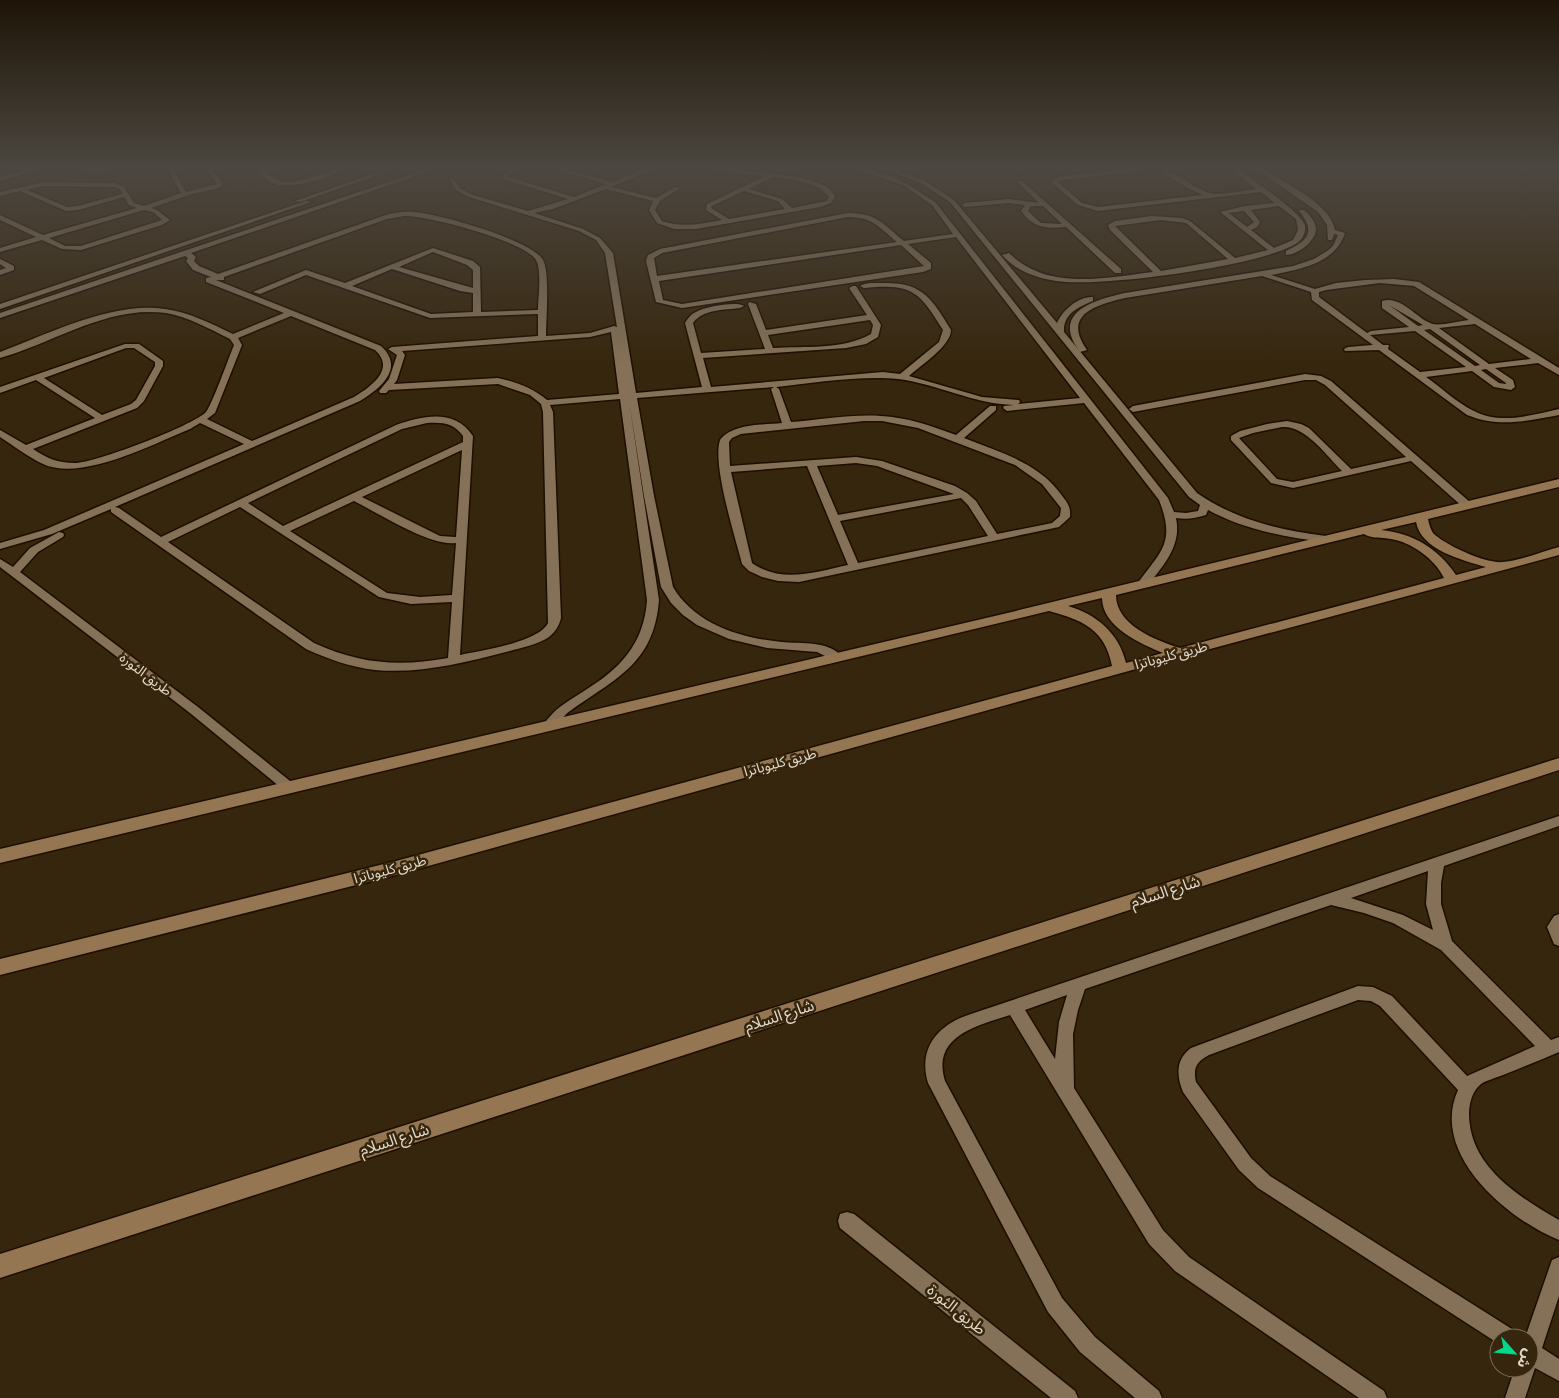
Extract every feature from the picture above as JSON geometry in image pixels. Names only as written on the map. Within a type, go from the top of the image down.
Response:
[{"type":"main road","points":[[0,856],[837,658],[1559,482]]},
{"type":"main road","points":[[1421,516],[1422,526],[1428,534],[1452,552],[1472,560],[1503,567]]},
{"type":"main road","points":[[1353,532],[1389,535],[1408,539],[1441,564],[1452,580]]},
{"type":"main road","name":"طريق كليوباترا","points":[[0,967],[396,868],[1120,668],[1559,551]]},
{"type":"main road","points":[[1109,592],[1108,598],[1113,611],[1132,632],[1153,644],[1179,653]]},
{"type":"main road","points":[[1046,607],[1068,610],[1096,624],[1112,644],[1118,656],[1120,668]]},
{"type":"main road","name":"شارع السلام","points":[[0,1266],[1559,764]]},
{"type":"street","points":[[36,234],[64,248],[74,249],[125,234]]},
{"type":"street","points":[[0,250],[57,234]]},
{"type":"street","points":[[0,300],[202,234]]},
{"type":"street","points":[[0,307],[210,234]]},
{"type":"street","points":[[0,316],[243,234]]},
{"type":"street","points":[[13,573],[34,550],[58,531],[321,417],[372,390],[380,381],[387,366],[385,355],[373,345],[208,280],[335,234]]},
{"type":"street","points":[[487,234],[516,243],[534,253],[540,262],[542,268],[542,339]]},
{"type":"street","points":[[579,234],[592,242],[600,250],[605,260],[616,344],[670,595],[692,616],[726,634],[766,644],[822,648],[837,658]]},
{"type":"street","points":[[549,726],[558,714],[598,688],[630,661],[649,630],[652,615],[653,600],[609,253],[602,242],[589,234]]},
{"type":"street","points":[[748,234],[660,251],[651,257],[660,302],[682,306],[923,270],[928,266],[927,262],[892,234]]},
{"type":"street","points":[[984,234],[1008,270],[1060,333],[1132,409],[1150,431],[1155,450]]},
{"type":"street","points":[[1078,234],[1118,270]]},
{"type":"street","points":[[1118,234],[1158,272]]},
{"type":"street","points":[[1202,234],[1233,260]]},
{"type":"street","points":[[1251,234],[1274,251]]},
{"type":"street","points":[[1060,333],[1059,325],[1070,309],[1093,298],[1103,290],[1169,273],[1274,251],[1295,241],[1301,234]]},
{"type":"street","points":[[987,238],[1014,265],[1047,277],[1090,282],[1279,257],[1304,246],[1312,234]]},
{"type":"street","points":[[1326,538],[1269,530],[1231,518],[1205,505],[1192,495],[1155,450],[1097,373],[1074,336],[1072,327],[1075,319],[1082,312],[1105,301],[1282,266],[1306,258],[1328,244],[1331,234]]},
{"type":"street","points":[[1008,270],[1048,283],[1103,290],[1193,283],[1294,268],[1324,256],[1334,249],[1340,242],[1342,234]]},
{"type":"street","points":[[655,279],[958,235],[1164,500],[1171,514],[1174,534],[1172,544],[1165,557],[1143,584]]},
{"type":"street","points":[[345,286],[433,250],[457,257],[477,269],[477,315]]},
{"type":"street","points":[[185,254],[192,257],[191,263],[194,267],[272,298],[263,302]]},
{"type":"street","points":[[0,261],[11,268],[0,273]]},
{"type":"street","points":[[392,267],[463,290],[477,291]]},
{"type":"street","points":[[257,292],[306,272],[430,316],[542,312]]},
{"type":"street","points":[[1262,274],[1324,294],[1345,317],[1470,413],[1488,420],[1508,422],[1559,412]]},
{"type":"street","points":[[1324,294],[1354,285],[1391,281],[1410,283],[1421,287],[1494,334],[1559,372]]},
{"type":"street","points":[[707,389],[689,323],[691,319],[703,312],[853,288],[884,285],[915,291],[923,295],[947,330],[946,339],[902,376]]},
{"type":"street","points":[[698,356],[858,343],[872,337],[876,332],[877,326],[853,288]]},
{"type":"street","points":[[1388,302],[1396,304],[1430,327],[1510,382],[1511,387],[1497,385],[1472,369],[1384,304],[1388,302]]},
{"type":"street","points":[[752,304],[770,351]]},
{"type":"street","points":[[0,355],[111,316],[148,310],[177,313],[233,338],[238,345],[214,407],[202,420],[118,455],[90,464],[56,465],[46,462],[0,434]]},
{"type":"street","points":[[233,338],[291,313]]},
{"type":"street","points":[[1462,313],[1494,334]]},
{"type":"street","points":[[763,333],[872,317]]},
{"type":"street","points":[[1345,317],[1371,333],[1386,347]]},
{"type":"street","points":[[1371,333],[1473,322]]},
{"type":"street","points":[[385,355],[399,352],[590,335],[614,329]]},
{"type":"street","points":[[399,352],[587,341],[616,344]]},
{"type":"street","points":[[0,390],[125,346],[136,346],[159,361],[159,366],[138,403],[25,450]]},
{"type":"street","points":[[1348,350],[1386,347]]},
{"type":"street","points":[[388,388],[393,380],[399,352]]},
{"type":"street","points":[[1419,372],[1464,363],[1483,364],[1533,358],[1559,379]]},
{"type":"street","points":[[1419,372],[1472,369],[1483,364]]},
{"type":"street","points":[[545,403],[775,389],[902,376],[990,401],[1016,402]]},
{"type":"street","points":[[37,377],[102,419]]},
{"type":"street","points":[[1132,409],[1311,377],[1328,383],[1467,505]]},
{"type":"street","points":[[629,399],[707,389],[883,378],[914,384],[993,408],[1014,408],[1086,400]]},
{"type":"street","points":[[115,510],[310,646],[339,659],[376,666],[417,667],[454,661],[539,638],[551,629],[554,624],[548,412],[545,403],[533,393],[519,386],[498,380],[388,388],[371,398],[251,444],[215,463]]},
{"type":"street","points":[[775,389],[788,426]]},
{"type":"street","points":[[956,440],[993,408]]},
{"type":"street","points":[[864,418],[885,418],[901,421],[956,440],[1018,462],[1035,472],[1048,482],[1066,508],[1065,517],[1055,525],[799,579],[772,577],[754,570],[747,564],[725,469],[723,443],[730,436],[743,430],[864,418]]},
{"type":"street","points":[[202,420],[251,444]]},
{"type":"street","points":[[161,541],[399,427],[413,422],[436,420],[456,423],[464,429],[468,436],[454,661]]},
{"type":"street","points":[[1348,472],[1306,430],[1299,426],[1285,424],[1240,433],[1234,438],[1274,481],[1293,485],[1413,458]]},
{"type":"street","points":[[283,530],[467,444]]},
{"type":"street","points":[[725,469],[856,460],[879,463],[951,488],[963,495],[972,503],[994,538]]},
{"type":"street","points":[[811,463],[854,568]]},
{"type":"street","points":[[0,546],[58,531],[115,510],[171,482]]},
{"type":"street","points":[[834,519],[963,495]]},
{"type":"street","points":[[355,497],[437,539],[448,541],[462,539]]},
{"type":"street","points":[[240,503],[383,595],[419,602],[458,598]]},
{"type":"street","points":[[1171,514],[1180,516],[1196,515],[1202,513],[1205,505]]},
{"type":"street","name":"طريق الثورة","points":[[0,562],[194,710],[290,788]]},
{"type":"street","points":[[653,600],[662,601],[668,599],[670,595]]},
{"type":"street","points":[[1152,1398],[1093,1352],[1065,1320],[1055,1305],[932,1073],[931,1062],[934,1052],[940,1043],[948,1035],[968,1022],[1559,821]]},
{"type":"street","points":[[1438,862],[1434,872],[1432,894],[1436,919],[1446,945]]},
{"type":"street","points":[[1332,898],[1398,919],[1446,945],[1554,1046],[1475,1079],[1467,1088],[1461,1100],[1459,1114],[1467,1150],[1479,1169],[1495,1188],[1515,1205],[1559,1231]]},
{"type":"street","points":[[1559,920],[1555,928],[1559,940]]},
{"type":"street","points":[[1066,1091],[1063,1061],[1064,1033],[1070,1008],[1080,984]]},
{"type":"street","points":[[1467,1088],[1386,1001],[1364,992],[1195,1054],[1189,1060],[1186,1068],[1189,1086],[1245,1164],[1264,1182],[1492,1328]]},
{"type":"street","points":[[1014,1007],[1156,1237],[1168,1251],[1198,1275],[1377,1398]]},
{"type":"street","name":"طريق الثورة","points":[[847,1221],[1068,1398]]},
{"type":"street","points":[[1538,1328],[1559,1267]]},
{"type":"street","points":[[1539,1362],[1559,1371]]},
{"type":"street","points":[[1515,1398],[1521,1378]]}]
